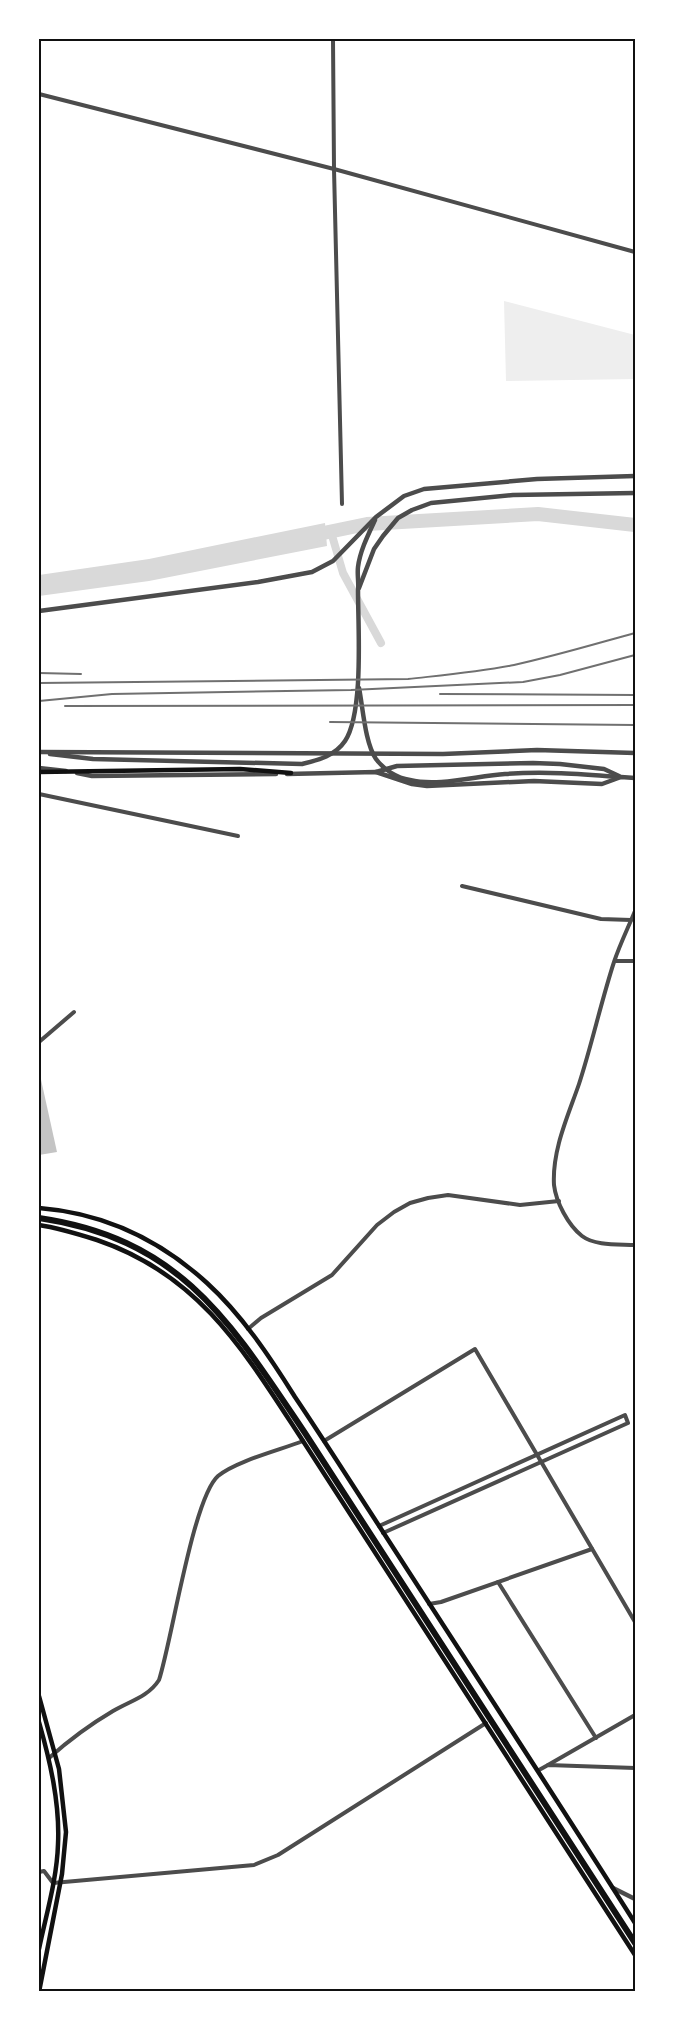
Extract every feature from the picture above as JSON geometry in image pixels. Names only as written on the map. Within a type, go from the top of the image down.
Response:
[{"type":"highway","points":[[39,1218],[86,1228],[149,1255],[190,1284],[230,1326],[262,1369],[311,1443],[635,1942]]},
{"type":"main road","points":[[39,770],[240,769],[291,773]]},
{"type":"main road","points":[[39,1208],[65,1210],[94,1217],[149,1240],[181,1261],[208,1284],[248,1329],[281,1374],[539,1770],[635,1923]]},
{"type":"main road","points":[[39,1225],[82,1235],[125,1251],[158,1268],[186,1288],[212,1315],[242,1352],[303,1441],[635,1955]]},
{"type":"main road","points":[[359,1527],[374,1518]]},
{"type":"main road","points":[[39,1696],[55,1752],[64,1798],[66,1832],[61,1881],[39,1992]]},
{"type":"main road","points":[[39,1722],[49,1758],[58,1814],[58,1844],[53,1883],[39,1949]]},
{"type":"street","points":[[333,39],[342,504]]},
{"type":"street","points":[[39,94],[334,169],[635,252]]},
{"type":"street","points":[[39,611],[258,582],[312,572],[333,561],[376,517],[404,496],[424,489],[537,479],[635,476]]},
{"type":"street","points":[[358,589],[374,549],[398,518],[431,503],[513,495],[635,493]]},
{"type":"street","points":[[39,753],[93,759],[302,764],[321,759],[335,751],[345,742],[352,720],[358,686],[358,568],[376,517]]},
{"type":"street","points":[[358,686],[369,741],[375,758],[389,772],[410,781],[439,781],[508,774],[585,774],[635,778]]},
{"type":"street","points":[[39,753],[442,754],[537,750],[635,753]]},
{"type":"street","points":[[326,772],[320,769],[317,762],[327,753]]},
{"type":"street","points":[[39,770],[54,768],[92,776],[376,772],[397,766],[533,763],[604,769],[621,777]]},
{"type":"street","points":[[376,772],[412,784],[427,786],[534,781],[602,784],[621,777]]},
{"type":"street","points":[[39,794],[238,836]]},
{"type":"street","points":[[462,886],[601,919],[631,920]]},
{"type":"street","points":[[635,911],[615,962],[558,1148],[555,1186],[569,1222],[587,1239],[635,1245]]},
{"type":"street","points":[[615,962],[635,961]]},
{"type":"street","points":[[39,1042],[74,1012]]},
{"type":"street","points":[[248,1329],[261,1318],[333,1275],[377,1225],[410,1203],[448,1196],[520,1205],[559,1201]]},
{"type":"street","points":[[324,1441],[475,1349],[635,1622]]},
{"type":"street","points":[[379,1526],[626,1415],[628,1423],[384,1533]]},
{"type":"street","points":[[49,1758],[113,1711],[154,1688],[159,1680],[198,1518],[211,1484],[239,1464],[303,1441]]},
{"type":"street","points":[[429,1604],[441,1602],[592,1549]]},
{"type":"street","points":[[498,1582],[596,1738]]},
{"type":"street","points":[[539,1770],[635,1715]]},
{"type":"street","points":[[39,1872],[44,1871],[53,1883],[254,1865],[268,1860],[486,1723]]},
{"type":"street","points":[[548,1765],[635,1768]]},
{"type":"street","points":[[613,1888],[635,1899]]},
{"type":"street","points":[[627,1943],[635,1942]]},
{"type":"shaded area","points":[[504,301],[635,335],[635,379],[506,381]]},
{"type":"shaded area","points":[[325,523],[327,546],[149,581],[39,596],[39,575],[149,559]]},
{"type":"building","points":[[39,1076],[57,1152],[39,1155]]},
{"type":"waterway","points":[[309,536],[367,524],[538,514],[635,525]]},
{"type":"waterway","points":[[331,532],[343,573],[381,643]]},
{"type":"railway","points":[[39,683],[408,679],[514,665],[635,633]]},
{"type":"railway","points":[[39,701],[112,694],[351,690],[523,682],[560,675],[635,655]]},
{"type":"railway","points":[[39,673],[81,674]]},
{"type":"railway","points":[[440,694],[635,695]]},
{"type":"railway","points":[[65,706],[635,705]]},
{"type":"railway","points":[[330,722],[635,725]]}]
